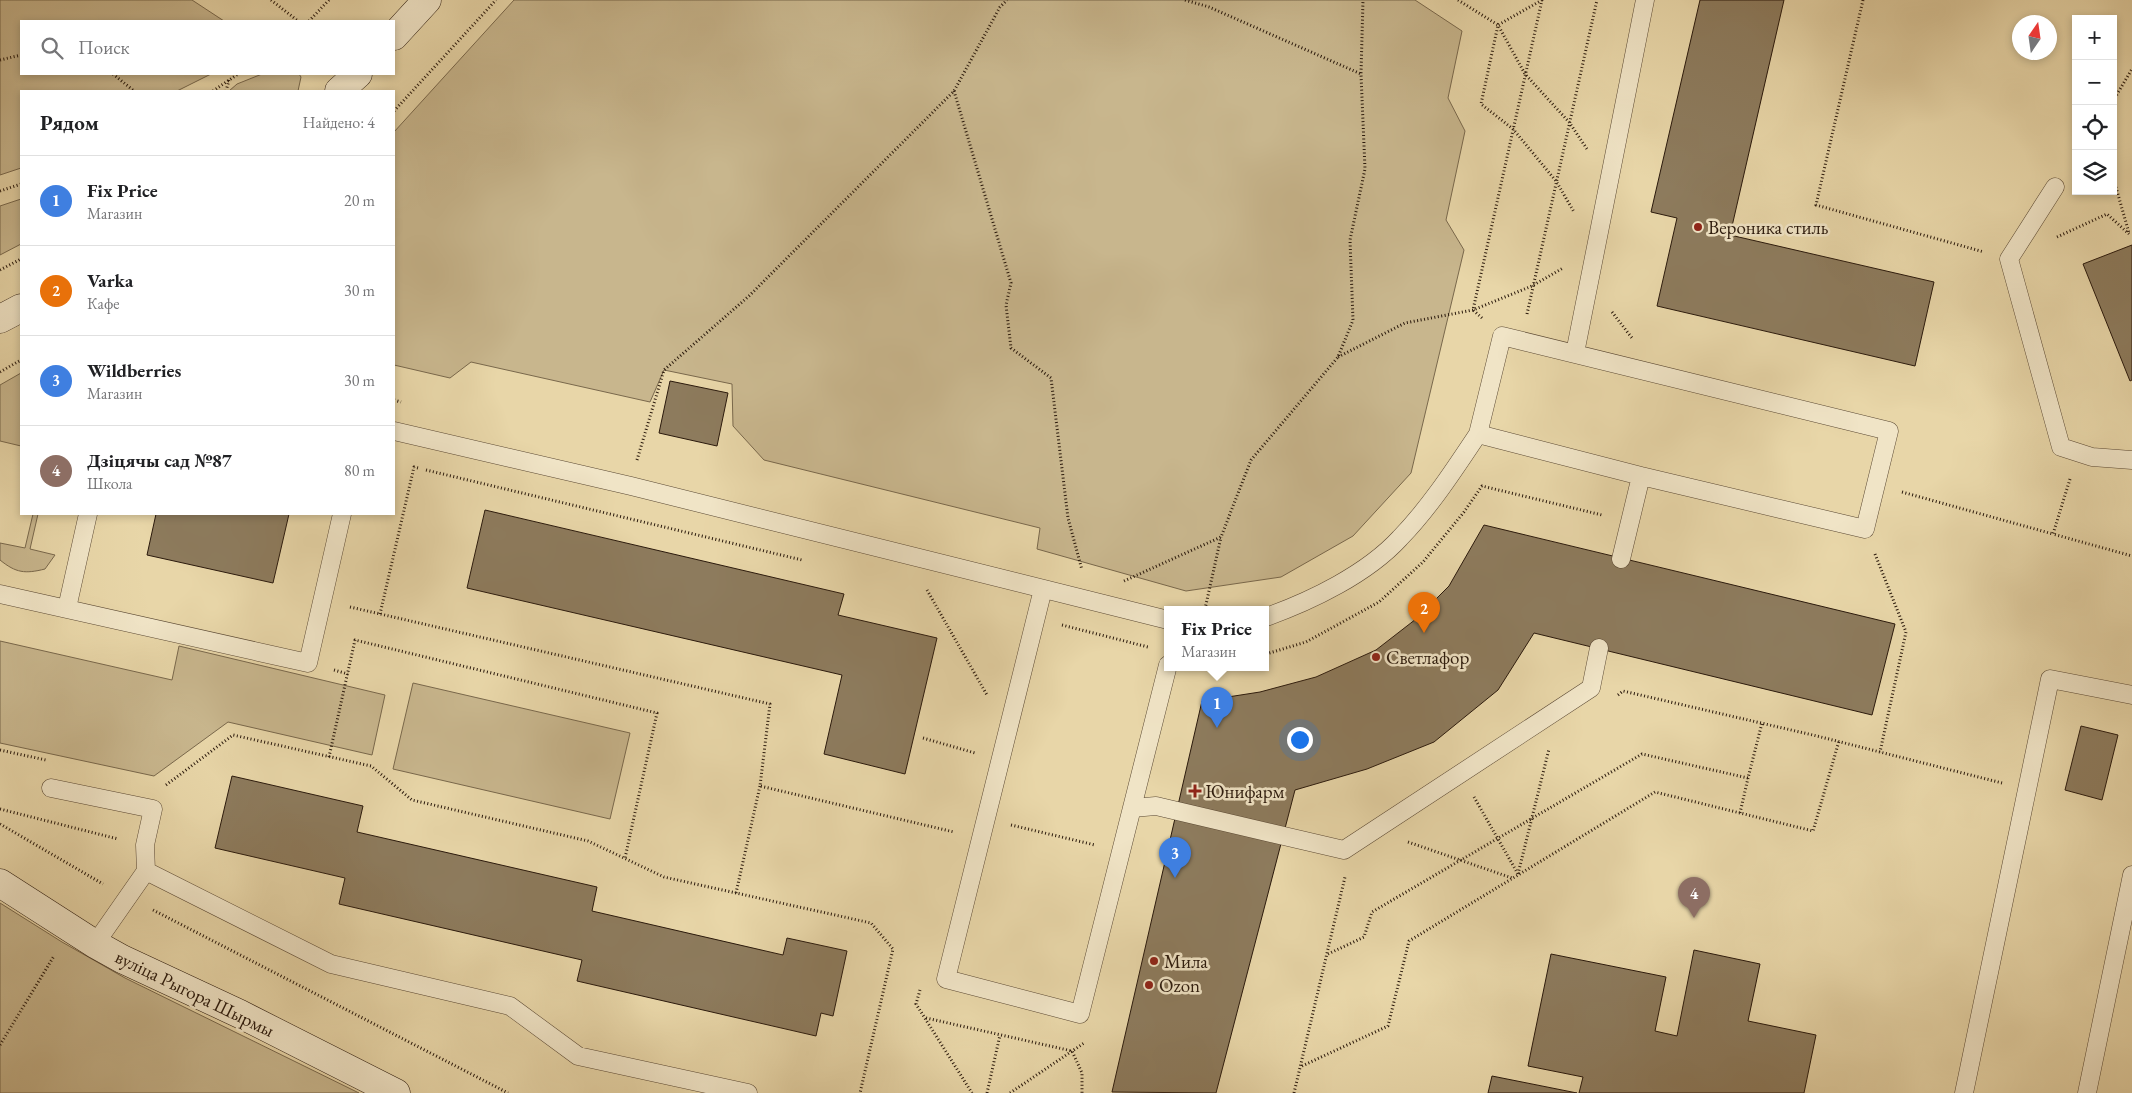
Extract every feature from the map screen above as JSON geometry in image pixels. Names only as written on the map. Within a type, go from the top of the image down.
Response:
[{"type":"street","points":[[395,35],[427,0]]},
{"type":"street","points":[[340,90],[357,75]]},
{"type":"street","points":[[0,319],[20,309]]},
{"type":"street","name":"вуліца Рыгора Шырмы","points":[[0,883],[95,944],[122,959],[240,1014],[396,1093]]},
{"type":"lane","points":[[1575,354],[1645,0]]},
{"type":"lane","points":[[2055,186],[2009,260],[2061,447],[2092,457],[2132,460]]},
{"type":"lane","points":[[1269,616],[1302,604],[1357,573],[1399,540],[1439,492],[1478,434],[1502,336],[1889,431],[1865,529],[1641,476],[1478,434]]},
{"type":"lane","points":[[395,431],[631,486],[1164,619]]},
{"type":"lane","points":[[1621,559],[1641,476]]},
{"type":"lane","points":[[68,608],[88,515]]},
{"type":"lane","points":[[0,594],[308,663],[342,515]]},
{"type":"lane","points":[[1044,589],[946,980],[1080,1014],[1166,671]]},
{"type":"lane","points":[[1132,808],[1156,806],[1344,850],[1592,688],[1599,648]]},
{"type":"lane","points":[[1964,1093],[2050,678],[2132,695]]},
{"type":"lane","points":[[51,788],[153,809],[145,845],[146,871],[95,944]]},
{"type":"lane","points":[[146,871],[331,964],[510,1006],[578,1056],[748,1093]]},
{"type":"lane","points":[[2087,1093],[2132,875]]},
{"type":"path","points":[[271,0],[297,20]]},
{"type":"path","points":[[310,20],[329,0]]},
{"type":"path","points":[[395,110],[496,0]]},
{"type":"path","points":[[624,517],[637,459],[664,370],[749,296],[954,91],[1000,7],[1008,0]]},
{"type":"path","points":[[1185,0],[1209,7],[1361,74]]},
{"type":"path","points":[[1206,606],[1221,537],[1251,460],[1338,357],[1352,320],[1350,240],[1365,169],[1361,74],[1364,0]]},
{"type":"path","points":[[1458,0],[1498,25],[1526,74],[1569,122],[1609,181]]},
{"type":"path","points":[[1338,357],[1406,323],[1473,310],[1532,286],[1595,248],[1556,181],[1513,130],[1481,104],[1498,25],[1542,0]]},
{"type":"path","points":[[1473,310],[1542,0]]},
{"type":"path","points":[[1521,341],[1597,0]]},
{"type":"path","points":[[1863,0],[1816,205],[2009,260],[2107,214],[2130,233]]},
{"type":"path","points":[[0,60],[20,55]]},
{"type":"path","points":[[2117,94],[2132,69]]},
{"type":"path","points":[[113,75],[133,90]]},
{"type":"path","points":[[215,90],[236,75]]},
{"type":"path","points":[[226,90],[229,80]]},
{"type":"path","points":[[954,91],[1011,284],[1006,305],[1011,348],[1050,378],[1068,518],[1092,600],[1084,631]]},
{"type":"path","points":[[0,191],[20,184]]},
{"type":"path","points":[[2117,190],[2130,233]]},
{"type":"path","points":[[0,270],[20,260]]},
{"type":"path","points":[[1589,281],[1660,374]]},
{"type":"path","points":[[1473,310],[1502,336]]},
{"type":"path","points":[[0,372],[20,361]]},
{"type":"path","points":[[2053,534],[2073,467],[2092,457]]},
{"type":"path","points":[[380,614],[414,467],[805,561]]},
{"type":"path","points":[[1269,653],[1306,642],[1379,602],[1423,562],[1464,512],[1482,486],[1630,522]]},
{"type":"path","points":[[1898,491],[2132,556]]},
{"type":"path","points":[[1865,529],[1906,632],[1880,752]]},
{"type":"path","points":[[1092,600],[1122,582],[1221,537]]},
{"type":"path","points":[[918,588],[928,590],[991,703]]},
{"type":"path","points":[[322,600],[770,704],[760,786],[736,893]]},
{"type":"path","points":[[329,757],[355,640],[657,713],[625,858]]},
{"type":"path","points":[[1616,696],[1623,691],[1839,741],[2027,789]]},
{"type":"path","points":[[1740,813],[1762,723]]},
{"type":"path","points":[[153,809],[164,787],[233,735],[371,766],[412,800],[588,841],[664,876],[871,923],[893,949],[860,1093]]},
{"type":"path","points":[[923,738],[980,754]]},
{"type":"path","points":[[1302,1066],[1388,1026],[1409,941],[1655,792],[1812,831],[1839,741]]},
{"type":"path","points":[[1518,875],[1550,744],[1542,749]]},
{"type":"path","points":[[1327,954],[1364,937],[1372,912],[1642,754],[1748,778]]},
{"type":"path","points":[[760,786],[982,838]]},
{"type":"path","points":[[1472,795],[1518,875]]},
{"type":"path","points":[[0,809],[145,845]]},
{"type":"path","points":[[986,819],[1121,852]]},
{"type":"path","points":[[0,824],[88,877],[508,1093]]},
{"type":"path","points":[[1410,835],[1403,840],[1512,878]]},
{"type":"path","points":[[1294,1093],[1346,877]]},
{"type":"path","points":[[0,1045],[57,951]]},
{"type":"path","points":[[925,1018],[1072,1051],[1082,1073],[1082,1093]]},
{"type":"path","points":[[987,1093],[1000,1035]]},
{"type":"shaded area","points":[[0,0],[192,0],[222,20],[20,20],[20,75],[209,75],[179,90],[20,90],[20,168],[0,175]]},
{"type":"shaded area","points":[[514,0],[1415,0],[1462,31],[1448,98],[1465,131],[1446,220],[1464,250],[1411,473],[1353,536],[1281,577],[1186,591],[1037,549],[1040,528],[764,460],[733,426],[732,384],[664,370],[650,402],[471,362],[450,378],[395,365],[395,131]]},
{"type":"shaded area","points":[[260,75],[300,75],[301,77],[298,90],[230,90],[237,84]]},
{"type":"shaded area","points":[[20,199],[20,245],[0,255],[0,206]]},
{"type":"shaded area","points":[[20,374],[20,446],[0,441],[0,385]]},
{"type":"shaded area","points":[[33,515],[38,515],[30,549],[55,555],[45,569],[32,572],[16,570],[0,560],[0,543],[25,548]]},
{"type":"shaded area","points":[[0,641],[172,680],[179,646],[385,695],[372,755],[228,722],[154,776],[0,743]]},
{"type":"shaded area","points":[[413,683],[630,733],[610,819],[393,769]]},
{"type":"shaded area","points":[[0,903],[62,942],[125,978],[359,1093],[0,1093]]},
{"type":"building","points":[[1700,0],[1784,0],[1730,235],[1934,282],[1915,366],[1657,306],[1677,218],[1651,212]]},
{"type":"building","points":[[2132,245],[2132,380],[2130,381],[2083,264]]},
{"type":"building","points":[[670,381],[728,393],[717,446],[659,433]]},
{"type":"building","points":[[485,510],[844,594],[838,615],[937,638],[905,774],[824,754],[842,675],[467,588]]},
{"type":"building","points":[[156,515],[289,515],[273,583],[147,555]]},
{"type":"building","points":[[1484,525],[1895,624],[1872,715],[1534,633],[1498,690],[1434,742],[1367,769],[1295,790],[1216,1093],[1112,1092],[1202,701],[1260,692],[1316,677],[1376,650],[1416,619],[1449,586]]},
{"type":"building","points":[[2081,726],[2118,735],[2102,800],[2065,790]]},
{"type":"building","points":[[232,776],[363,806],[357,832],[597,887],[592,911],[783,955],[787,938],[847,951],[833,1016],[821,1013],[816,1036],[577,981],[582,960],[339,904],[345,878],[215,848]]},
{"type":"building","points":[[1694,950],[1760,964],[1748,1021],[1816,1035],[1804,1093],[1579,1093],[1583,1077],[1528,1066],[1551,954],[1666,977],[1655,1031],[1677,1036]]},
{"type":"building","points":[[1492,1076],[1577,1093],[1488,1093]]},
{"type":"place","name":"Вероника стиль","points":[[1698,227]]},
{"type":"place","name":"Varka","points":[[1424,633]]},
{"type":"place","name":"Светлафор","points":[[1376,657]]},
{"type":"place","name":"Fix Price","points":[[1217,728]]},
{"type":"place","name":"Юнифарм","points":[[1195,791]]},
{"type":"place","name":"Wildberries","points":[[1175,878]]},
{"type":"place","name":"Дзіцячы сад №87","points":[[1694,918]]},
{"type":"place","name":"Мила","points":[[1154,961]]},
{"type":"place","name":"Ozon","points":[[1149,985]]}]
